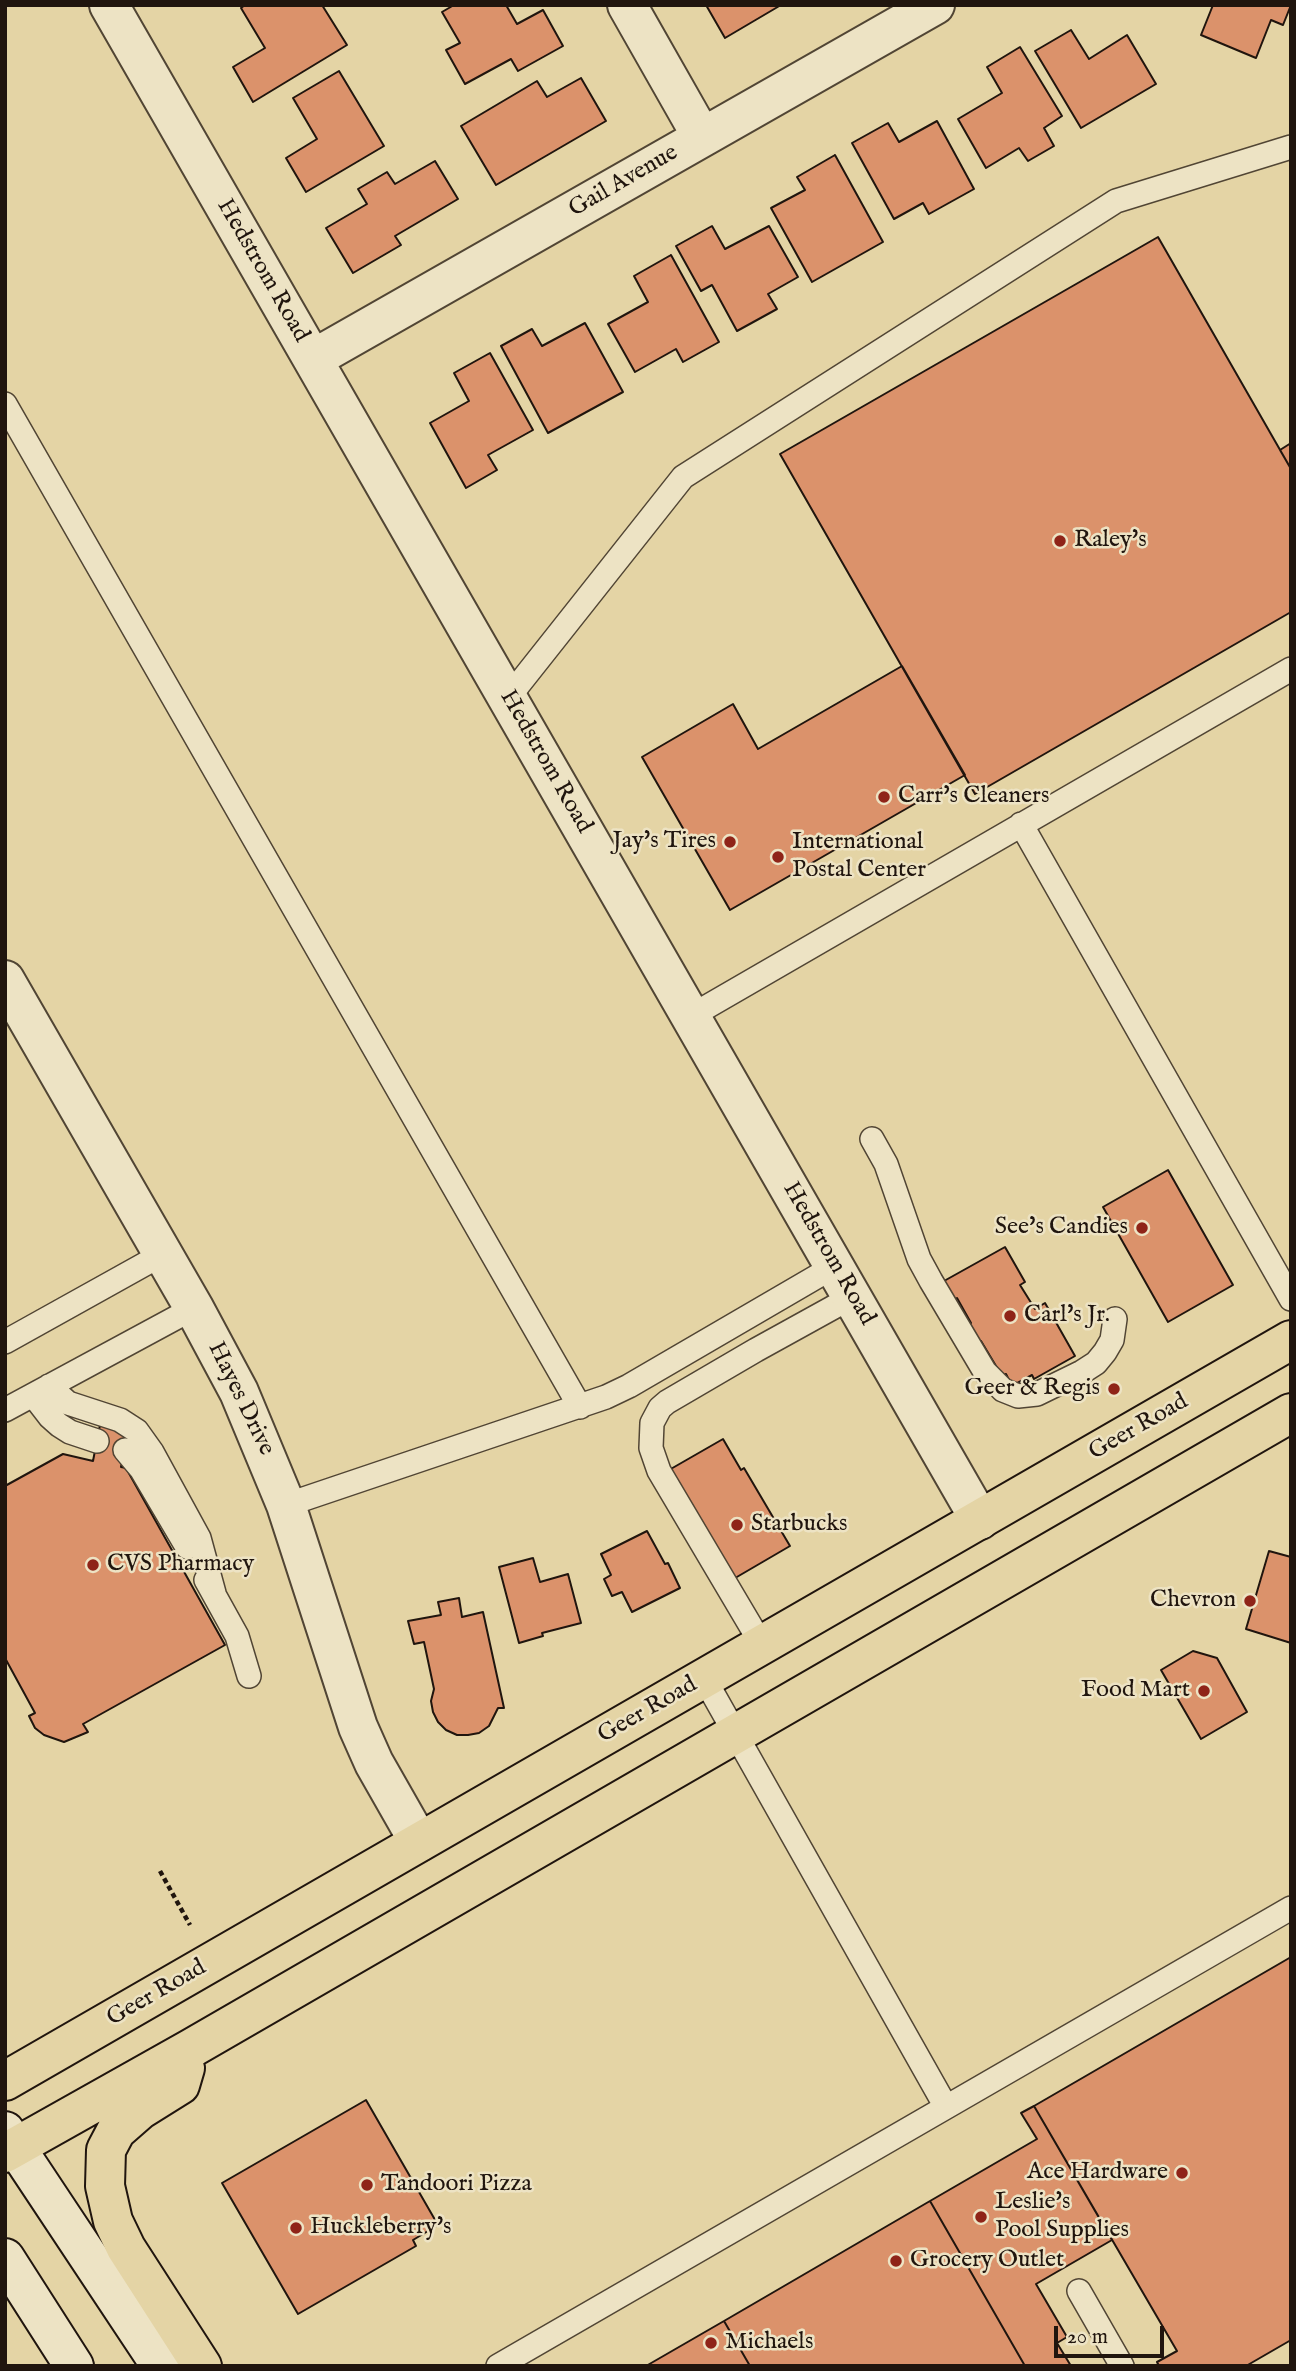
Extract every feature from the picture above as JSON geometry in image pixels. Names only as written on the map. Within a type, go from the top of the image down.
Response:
[{"type":"main road","name":"Geer Road","points":[[5,2081],[1291,1340]]},
{"type":"main road","points":[[9,2143],[190,2049],[1291,1413]]},
{"type":"main road","points":[[190,2049],[180,2085],[140,2110],[116,2131],[105,2157],[105,2186],[113,2221],[126,2248],[202,2366]]},
{"type":"street","name":"Hedstrom Road","points":[[109,5],[980,1520]]},
{"type":"street","points":[[627,5],[702,137]]},
{"type":"street","name":"Gail Avenue","points":[[313,359],[935,5]]},
{"type":"street","name":"Hayes Drive","points":[[5,981],[194,1308],[239,1392],[286,1505],[358,1727],[374,1763],[419,1842]]},
{"type":"street","points":[[9,2143],[161,2366]]},
{"type":"street","points":[[5,2258],[74,2366]]},
{"type":"lane","points":[[508,698],[683,477],[1116,201],[1291,147]]},
{"type":"lane","points":[[5,404],[580,1407]]},
{"type":"lane","points":[[691,1016],[1291,669]]},
{"type":"lane","points":[[1021,824],[1291,1299]]},
{"type":"lane","points":[[872,1139],[891,1176],[925,1269],[985,1372],[1003,1390],[1018,1396],[1037,1394],[1082,1372],[1096,1363],[1105,1352],[1112,1340],[1115,1319]]},
{"type":"lane","points":[[5,1342],[163,1254]]},
{"type":"lane","points":[[286,1505],[580,1407],[844,1282]]},
{"type":"lane","points":[[762,1645],[659,1471],[651,1447],[652,1423],[660,1408],[667,1402],[756,1350],[844,1282]]},
{"type":"lane","points":[[5,1410],[194,1308]]},
{"type":"lane","points":[[41,1391],[50,1418],[70,1432],[97,1441]]},
{"type":"lane","points":[[41,1391],[68,1403],[120,1419],[137,1431],[152,1452],[199,1538],[214,1593]]},
{"type":"lane","points":[[125,1450],[141,1469],[214,1593],[237,1636],[249,1676]]},
{"type":"lane","points":[[704,1678],[946,2107]]},
{"type":"lane","points":[[498,2366],[1291,1908]]},
{"type":"lane","points":[[1079,2291],[1122,2366]]},
{"type":"path","points":[[160,1871],[190,1925]]},
{"type":"building","points":[[245,5],[322,5],[347,45],[253,102],[233,67],[265,48],[241,8]]},
{"type":"building","points":[[454,5],[506,5],[517,24],[543,10],[563,46],[518,71],[511,59],[465,84],[446,50],[460,43],[442,12]]},
{"type":"building","points":[[706,5],[781,5],[725,38]]},
{"type":"building","points":[[1213,5],[1291,5],[1283,25],[1271,20],[1256,58],[1201,35]]},
{"type":"building","points":[[1071,30],[1089,59],[1127,35],[1156,84],[1081,128],[1035,51]]},
{"type":"building","points":[[1020,47],[1062,116],[1044,128],[1054,146],[1028,161],[1019,148],[986,168],[958,119],[1002,93],[987,67]]},
{"type":"building","points":[[339,71],[384,146],[306,192],[286,158],[317,139],[293,98]]},
{"type":"building","points":[[581,78],[606,121],[496,185],[461,126],[537,81],[547,97]]},
{"type":"building","points":[[937,121],[974,189],[929,214],[923,203],[894,219],[852,143],[888,123],[899,142]]},
{"type":"building","points":[[835,155],[883,242],[812,282],[771,208],[805,190],[797,177]]},
{"type":"building","points":[[435,161],[458,199],[395,236],[401,245],[353,273],[326,228],[367,204],[358,189],[387,172],[395,184]]},
{"type":"building","points":[[712,226],[725,249],[769,226],[798,277],[768,294],[777,309],[737,331],[712,285],[701,291],[676,246]]},
{"type":"building","name":"Raley's","points":[[1158,237],[1291,469],[1291,612],[975,794],[780,454]]},
{"type":"building","points":[[671,255],[719,342],[683,362],[676,349],[635,372],[608,324],[648,302],[634,276]]},
{"type":"building","points":[[585,323],[623,392],[548,433],[501,346],[532,329],[542,346]]},
{"type":"building","points":[[490,353],[533,430],[488,455],[497,470],[466,488],[430,423],[469,401],[454,373]]},
{"type":"building","points":[[1291,443],[1291,469],[1280,450]]},
{"type":"building","points":[[902,666],[965,775],[730,910],[642,757],[733,704],[758,749]]},
{"type":"building","points":[[1168,1170],[1233,1285],[1168,1322],[1103,1207]]},
{"type":"building","name":"Carl's Jr.","points":[[1005,1247],[1025,1282],[1020,1285],[1035,1309],[1045,1303],[1075,1356],[1034,1379],[1032,1375],[1012,1386],[1006,1374],[1002,1376],[981,1341],[977,1343],[967,1326],[971,1323],[944,1281]]},
{"type":"building","name":"CVS Pharmacy","points":[[100,1425],[128,1432],[121,1467],[126,1468],[225,1645],[83,1724],[88,1732],[64,1742],[44,1735],[35,1728],[29,1716],[35,1713],[5,1658],[5,1486],[63,1454],[93,1461]]},
{"type":"building","name":"Starbucks","points":[[723,1439],[741,1470],[744,1468],[790,1546],[730,1581],[669,1470]]},
{"type":"building","points":[[647,1531],[665,1564],[668,1563],[680,1588],[632,1612],[622,1592],[612,1596],[604,1579],[611,1575],[601,1554]]},
{"type":"building","points":[[1269,1551],[1291,1557],[1291,1643],[1246,1629]]},
{"type":"building","points":[[533,1558],[540,1582],[568,1574],[581,1623],[542,1633],[543,1636],[519,1643],[499,1567]]},
{"type":"building","points":[[459,1598],[462,1617],[483,1612],[504,1708],[498,1708],[489,1726],[479,1733],[468,1735],[457,1735],[438,1722],[431,1701],[434,1689],[424,1642],[414,1644],[408,1621],[441,1615],[438,1602]]},
{"type":"building","name":"Food Mart","points":[[1193,1651],[1217,1658],[1247,1712],[1201,1739],[1161,1670]]},
{"type":"building","name":"Ace Hardware","points":[[1291,1957],[1291,2340],[1246,2366],[1159,2366],[1157,2362],[1177,2351],[1034,2106]]},
{"type":"building","points":[[366,2100],[438,2225],[413,2240],[416,2246],[298,2314],[222,2183]]},
{"type":"building","points":[[1034,2106],[1112,2240],[1036,2284],[1067,2337],[1057,2343],[1071,2366],[1025,2366],[930,2201],[1037,2139],[1021,2113]]},
{"type":"building","name":"Grocery Outlet","points":[[930,2201],[1025,2366],[750,2366],[724,2321]]},
{"type":"building","name":"Michaels","points":[[724,2321],[750,2366],[646,2366]]},
{"type":"place","name":"Raley's","points":[[1060,541]]},
{"type":"place","name":"Carr's Cleaners","points":[[884,797]]},
{"type":"place","name":"Jay's Tires","points":[[730,842]]},
{"type":"place","name":"International Postal Center","points":[[778,857]]},
{"type":"place","name":"See's Candies","points":[[1142,1228]]},
{"type":"place","name":"Carl's Jr.","points":[[1010,1316]]},
{"type":"place","name":"Geer & Regis","points":[[1114,1389]]},
{"type":"place","name":"Starbucks","points":[[737,1525]]},
{"type":"place","name":"CVS Pharmacy","points":[[93,1565]]},
{"type":"place","name":"Chevron","points":[[1250,1601]]},
{"type":"place","name":"Food Mart","points":[[1204,1691]]},
{"type":"place","name":"Ace Hardware","points":[[1182,2173]]},
{"type":"place","name":"Tandoori Pizza","points":[[367,2185]]},
{"type":"place","name":"Leslie's Pool Supplies","points":[[981,2217]]},
{"type":"place","name":"Huckleberry's","points":[[296,2228]]},
{"type":"place","name":"Grocery Outlet","points":[[896,2261]]},
{"type":"place","name":"Michaels","points":[[711,2343]]}]
